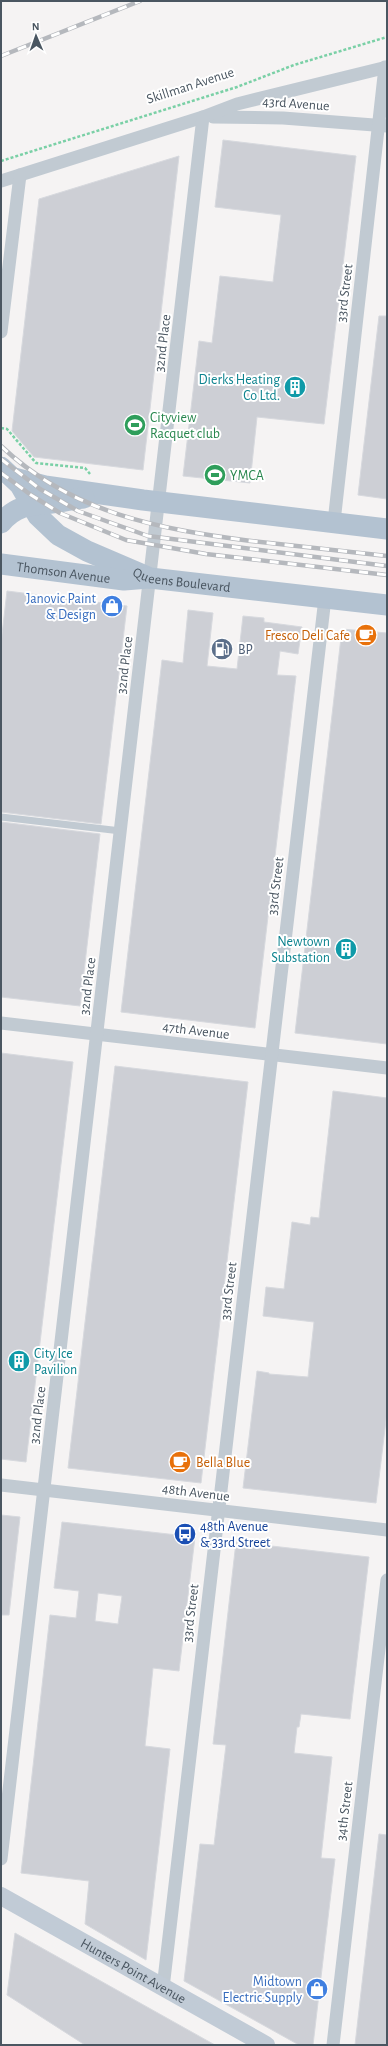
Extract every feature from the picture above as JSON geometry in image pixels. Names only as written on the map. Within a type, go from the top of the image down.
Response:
[{"type":"main road","name":"Queens Boulevard","points":[[8,472],[45,486],[159,502],[387,529]]},
{"type":"main road","name":"Queens Boulevard","points":[[8,472],[30,504],[48,526],[69,542],[150,578],[387,605]]},
{"type":"main road","points":[[1,523],[11,514],[30,504],[53,503],[104,494]]},
{"type":"main road","name":"Thomson Avenue","points":[[1,564],[124,580],[150,578]]},
{"type":"street","points":[[1,181],[203,117],[250,100],[386,67]]},
{"type":"street","name":"33rd Street","points":[[334,522],[384,125],[386,67]]},
{"type":"street","name":"43rd Avenue","points":[[203,117],[252,116],[384,125]]},
{"type":"street","name":"32nd Place","points":[[1,1859],[98,1034],[203,117]]},
{"type":"street","points":[[1,332],[20,175]]},
{"type":"street","name":"33rd Street","points":[[163,1988],[325,598]]},
{"type":"street","name":"47th Avenue","points":[[1,1023],[387,1068]]},
{"type":"street","name":"48th Avenue","points":[[1,1485],[387,1530]]},
{"type":"street","name":"34th Street","points":[[333,2045],[387,1580]]},
{"type":"street","name":"Hunters Point Avenue","points":[[1,1896],[266,2045]]},
{"type":"lane","points":[[1,817],[121,831]]},
{"type":"path","name":"Skillman Avenue","points":[[1,161],[237,87],[294,65],[387,37]]},
{"type":"path","points":[[1,428],[7,429],[36,463],[85,468]]},
{"type":"building","points":[[223,140],[356,156],[324,424],[257,417],[250,483],[183,476],[199,341],[212,343],[220,276],[273,282],[281,215],[215,207]]},
{"type":"building","points":[[179,156],[143,470],[34,457],[12,431],[39,199]]},
{"type":"building","points":[[379,316],[387,316],[387,499],[358,495]]},
{"type":"building","points":[[7,591],[127,606],[101,824],[1,812],[1,643]]},
{"type":"building","points":[[188,610],[213,613],[207,666],[237,669],[243,616],[264,618],[264,622],[302,627],[298,654],[280,651],[277,675],[296,676],[255,1028],[121,1012],[162,660],[183,663]]},
{"type":"building","points":[[342,629],[387,633],[387,1044],[295,1033]]},
{"type":"building","points":[[1,822],[100,834],[80,1006],[1,997]]},
{"type":"building","points":[[1,1053],[73,1062],[26,1462],[1,1459]]},
{"type":"building","points":[[115,1066],[248,1082],[201,1483],[68,1468]]},
{"type":"building","points":[[333,1091],[387,1098],[387,1412],[376,1503],[243,1488],[257,1371],[269,1374],[308,1377],[314,1322],[263,1316],[266,1287],[284,1289],[292,1222],[310,1225],[311,1217],[319,1218]]},
{"type":"building","points":[[1,1515],[20,1517],[9,1615],[1,1615]]},
{"type":"building","points":[[62,1522],[195,1537],[179,1671],[153,1668],[145,1746],[170,1749],[146,1960],[85,1924],[89,1881],[21,1873],[50,1615],[76,1618],[79,1591],[54,1588]],"holes":[[[98,1593],[122,1596],[118,1624],[95,1621]]]},
{"type":"building","points":[[236,1542],[369,1557],[350,1719],[301,1714],[299,1727],[297,1727],[294,1753],[332,1757],[321,1858],[335,1859],[313,2045],[299,2045],[184,1981],[200,1844],[214,1845],[226,1745],[213,1744]]},
{"type":"building","points":[[379,1834],[387,1835],[387,2045],[355,2045]]},
{"type":"building","points":[[15,1933],[215,2045],[85,2045],[7,1995]]},
{"type":"railway","points":[[1,56],[140,1]]},
{"type":"railway","points":[[1,446],[28,469],[57,487],[87,502],[118,514],[183,531],[251,541],[387,556]]},
{"type":"railway","points":[[1,459],[40,489],[78,511],[148,536],[387,566]]},
{"type":"railway","points":[[1,473],[31,495],[60,513],[126,540],[206,554],[387,575]]},
{"type":"place","name":"Dierks Heating Co Ltd.","points":[[295,387]]},
{"type":"place","name":"Cityview Racquet club","points":[[135,425]]},
{"type":"place","name":"YMCA","points":[[215,475]]},
{"type":"place","name":"Janovic Paint & Design","points":[[112,606]]},
{"type":"place","name":"Fresco Deli Cafe","points":[[366,635]]},
{"type":"place","name":"BP","points":[[222,649]]},
{"type":"place","name":"Newtown Substation","points":[[346,949]]},
{"type":"place","name":"City Ice Pavilion","points":[[19,1361]]},
{"type":"place","name":"Bella Blue","points":[[180,1462]]},
{"type":"place","name":"48th Avenue & 33rd Street","points":[[185,1534]]},
{"type":"place","name":"Midtown Electric Supply","points":[[317,1989]]}]
